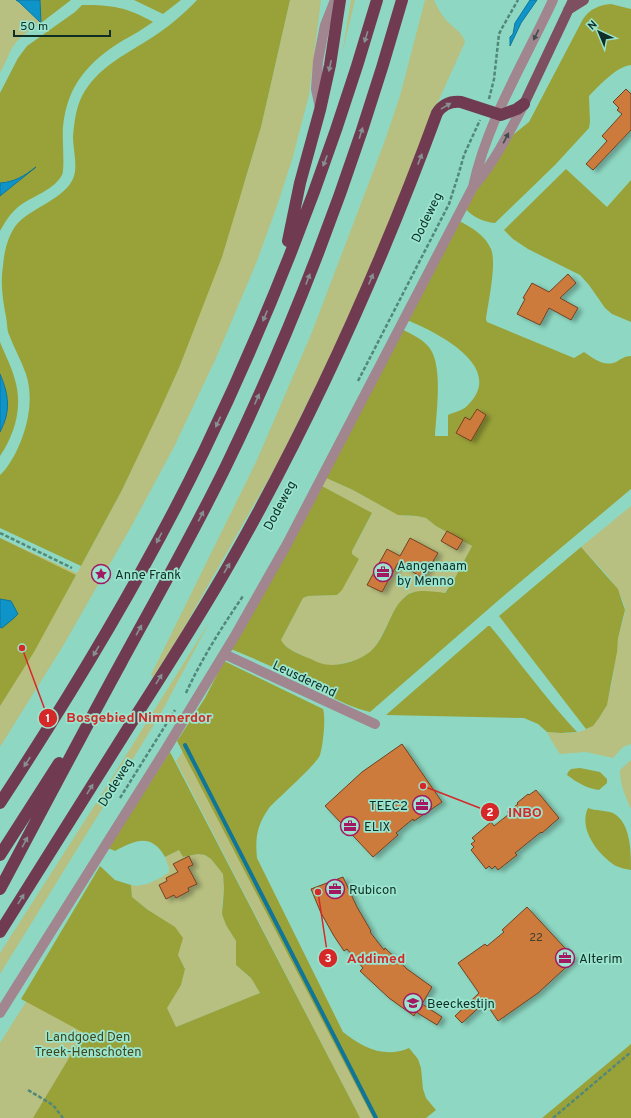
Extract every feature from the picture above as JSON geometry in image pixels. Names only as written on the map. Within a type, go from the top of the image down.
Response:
[{"type":"highway","points":[[280,280],[300,183],[320,110],[334,42],[340,0]]},
{"type":"highway","points":[[0,803],[93,656],[141,571],[203,453],[237,381],[280,280],[329,152],[377,0]]},
{"type":"highway","points":[[0,889],[120,664],[163,588],[227,463],[264,383],[302,294],[340,196],[385,59],[402,0]]},
{"type":"highway","points":[[0,932],[185,638],[230,564],[275,480],[316,402],[353,321],[411,183],[437,113],[446,104],[455,101],[498,114],[505,114],[524,104]]},
{"type":"highway","points":[[0,855],[78,734],[120,664]]},
{"type":"main road","name":"Dodeweg","points":[[524,104],[573,0]]},
{"type":"main road","points":[[568,10],[584,0]]},
{"type":"street","points":[[320,110],[316,89],[318,61],[325,25],[335,0]]},
{"type":"street","name":"Dodeweg","points":[[473,187],[477,167],[498,114],[553,0]]},
{"type":"street","name":"Dodeweg","points":[[0,1012],[224,654],[287,544],[473,187],[487,171],[498,154],[524,104]]},
{"type":"street","name":"Leusderend","points":[[224,654],[375,724]]},
{"type":"path","name":"Dodeweg","points":[[356,385],[449,204],[464,155],[484,110],[493,85],[499,34],[518,0]]},
{"type":"path","points":[[0,533],[72,568]]},
{"type":"path","points":[[184,696],[200,664],[220,630],[247,590]]},
{"type":"path","name":"Dodeweg","points":[[117,804],[176,709]]},
{"type":"path","points":[[553,1118],[631,1052]]},
{"type":"path","points":[[28,1090],[53,1105],[63,1118]]},
{"type":"green space","points":[[0,0],[16,0],[41,23],[17,42],[11,50],[0,73]]},
{"type":"green space","points":[[40,0],[71,0],[41,23]]},
{"type":"green space","points":[[134,0],[181,0],[163,14]]},
{"type":"green space","points":[[197,0],[290,0],[261,127],[222,257],[179,368],[159,412],[122,490],[81,566],[0,528],[0,475],[10,463],[21,441],[27,422],[30,403],[30,393],[26,374],[10,337],[6,319],[2,285],[4,255],[9,238],[17,224],[27,215],[59,195],[68,187],[73,179],[75,173],[73,137],[75,121],[80,101],[88,86],[103,70],[120,57],[155,36]]},
{"type":"green space","points":[[290,0],[321,0],[309,95],[292,160],[257,261],[217,356],[174,447],[131,527],[63,646],[0,747],[0,538],[77,573],[122,490],[179,368],[246,178],[261,127]]},
{"type":"green space","points":[[351,0],[355,0],[342,54]]},
{"type":"green space","points":[[425,0],[434,0],[444,18],[460,32],[465,42],[433,113],[366,283],[280,459],[181,633],[153,677],[151,675],[257,460],[312,332],[384,143],[400,96]]},
{"type":"green space","points":[[611,4],[631,9],[631,65],[626,66],[614,73],[589,96],[589,128],[555,165],[495,223],[487,222],[475,216],[465,208],[514,134],[529,122],[583,19],[595,8]]},
{"type":"green space","points":[[82,5],[111,6],[135,13],[153,22],[110,49],[81,76],[74,87],[65,112],[63,127],[62,175],[58,181],[48,189],[18,207],[8,218],[0,231],[0,196],[29,172],[15,180],[0,183],[0,93],[18,58],[27,46],[75,12]]},
{"type":"green space","points":[[566,169],[607,207],[631,180],[631,322],[612,314],[605,308],[580,275],[528,249],[513,239],[504,230]]},
{"type":"green space","points":[[459,221],[473,229],[485,240],[493,255],[493,273],[486,319],[487,322],[574,358],[584,352],[599,362],[607,364],[631,356],[631,489],[500,599],[370,712],[349,705],[267,664],[231,649],[320,485],[372,513],[352,551],[352,554],[359,559],[342,590],[337,595],[308,596],[303,598],[281,640],[286,647],[298,654],[328,665],[336,665],[356,660],[364,656],[376,646],[395,610],[406,596],[420,591],[445,593],[455,578],[472,546],[436,526],[426,518],[398,515],[353,490],[324,477],[402,329],[423,341],[433,354],[438,376],[435,436],[448,436],[448,415],[465,408],[477,392],[479,378],[474,365],[463,353],[450,342],[407,320]]},
{"type":"green space","points":[[0,342],[14,375],[17,390],[18,410],[10,438],[0,456],[0,432],[4,424],[4,383],[0,374]]},
{"type":"green space","points":[[324,477],[406,516],[426,518],[436,526],[472,546],[455,578],[444,593],[412,592],[405,596],[395,609],[375,648],[367,655],[356,660],[336,665],[322,665],[291,650],[282,643],[281,640],[303,598],[308,596],[337,595],[359,559],[352,554],[352,551],[372,514],[320,485]]},
{"type":"green space","points":[[631,506],[631,744],[623,747],[613,758],[586,752],[560,754],[547,732],[574,733],[590,727],[599,719],[605,707],[610,693],[618,638],[625,611],[622,599],[613,583],[581,547]]},
{"type":"green space","points":[[0,538],[76,575],[34,652],[0,706]]},
{"type":"green space","points":[[581,547],[618,589],[625,610],[618,638],[617,652],[607,705],[593,726],[586,729],[499,616]]},
{"type":"green space","points":[[210,621],[160,715],[0,974],[0,953]]},
{"type":"green space","points":[[488,626],[490,626],[543,693],[577,732],[547,732],[538,724],[524,718],[386,715]]},
{"type":"green space","points":[[224,661],[323,709],[324,732],[320,755],[312,766],[269,808],[265,814],[259,826],[256,844],[257,858],[343,1032],[366,1047],[382,1052],[400,1051],[409,1048],[418,1059],[426,1098],[436,1110],[426,1118],[373,1118],[177,741],[205,698]]},
{"type":"green space","points":[[186,747],[381,1118],[360,1118],[176,761]]},
{"type":"green space","points":[[170,752],[360,1118],[33,1118],[84,1033],[21,999],[100,866],[115,880],[131,885],[132,897],[148,910],[175,927],[183,938],[178,955],[185,969],[181,985],[167,1008],[176,1027],[260,993],[251,978],[236,965],[236,941],[226,925],[222,914],[224,889],[223,874],[211,859],[205,855],[198,854],[183,857],[179,850],[165,857],[160,849],[154,844],[143,841],[130,844],[115,851],[108,848]]},
{"type":"green space","points":[[631,760],[631,809],[623,790],[620,770]]},
{"type":"green space","points":[[580,768],[600,772],[607,779],[607,783],[599,790],[582,785],[567,775],[571,769]]},
{"type":"green space","points":[[588,808],[613,813],[623,823],[629,838],[631,870],[616,866],[609,861],[592,841],[586,824]]},
{"type":"green space","points":[[179,850],[183,857],[198,854],[205,855],[211,859],[223,874],[224,889],[222,906],[226,925],[236,941],[236,965],[251,978],[260,993],[176,1027],[166,1008],[181,985],[185,969],[178,955],[148,910],[132,897],[131,885],[136,886],[146,884],[155,881],[168,873],[169,868],[165,857]]},
{"type":"green space","name":"Landgoed Den Treek-Henschoten","points":[[82,913],[239,1118],[0,1118],[0,1043]]},
{"type":"green space","points":[[631,1044],[631,1118],[542,1118]]},
{"type":"water","points":[[16,0],[40,0],[41,23],[19,2]]},
{"type":"water","points":[[530,0],[537,0],[521,23],[510,46],[510,37],[513,34],[515,23]]},
{"type":"water","points":[[36,167],[0,196],[0,183],[19,178]]},
{"type":"water","points":[[0,374],[8,403],[6,417],[0,432]]},
{"type":"water","points":[[0,599],[11,601],[18,614],[2,628],[0,627]]},
{"type":"building","points":[[626,89],[631,94],[631,130],[593,170],[586,164],[607,141],[602,136],[622,114],[617,110],[619,108],[613,102]]},
{"type":"building","points":[[568,274],[576,283],[560,298],[578,308],[571,320],[549,308],[540,325],[517,314],[525,299],[523,298],[532,283],[549,292]]},
{"type":"building","points":[[477,409],[486,415],[471,441],[456,433],[465,417],[470,420]]},
{"type":"building","points":[[447,531],[463,540],[457,550],[441,541]]},
{"type":"building","points":[[410,538],[438,553],[423,578],[398,563],[382,592],[367,585],[387,549],[400,556]]},
{"type":"building","points":[[402,744],[442,802],[414,821],[413,819],[396,833],[398,835],[373,857],[325,806],[362,772]]},
{"type":"building","points":[[536,790],[559,818],[515,853],[517,855],[498,870],[495,866],[492,869],[489,866],[486,869],[471,850],[474,847],[471,844],[475,841],[472,838],[491,822],[494,826],[509,814],[507,812],[518,804],[517,803],[528,794],[529,795]]},
{"type":"building","points":[[189,856],[193,865],[188,867],[197,884],[188,888],[189,891],[176,898],[174,895],[166,899],[159,885],[167,881],[166,878],[178,872],[173,864]]},
{"type":"building","points":[[343,877],[357,907],[371,931],[370,932],[384,950],[385,948],[407,969],[432,987],[422,1004],[442,1017],[437,1025],[416,1012],[414,1016],[389,998],[360,971],[363,968],[347,949],[344,951],[334,936],[321,913],[311,889]]},
{"type":"building","points":[[527,907],[575,959],[538,993],[498,1021],[485,1002],[462,1023],[455,1016],[479,993],[458,963],[485,944],[487,946],[504,932],[502,930]]},
{"type":"waterway","points":[[185,745],[376,1118]]},
{"type":"place","name":"Aangenaam by Menno","points":[[383,572]]},
{"type":"place","name":"Anne Frank","points":[[101,574]]},
{"type":"place","name":"Bosgebied Nimmerdor","points":[[22,648]]},
{"type":"place","name":"INBO","points":[[423,786]]},
{"type":"place","name":"TEEC2","points":[[422,805]]},
{"type":"place","name":"ELIX","points":[[350,826]]},
{"type":"place","name":"Rubicon","points":[[335,889]]},
{"type":"place","name":"Addimed","points":[[318,892]]},
{"type":"place","name":"Alterim","points":[[565,958]]},
{"type":"place","name":"Beeckestijn","points":[[413,1003]]}]
